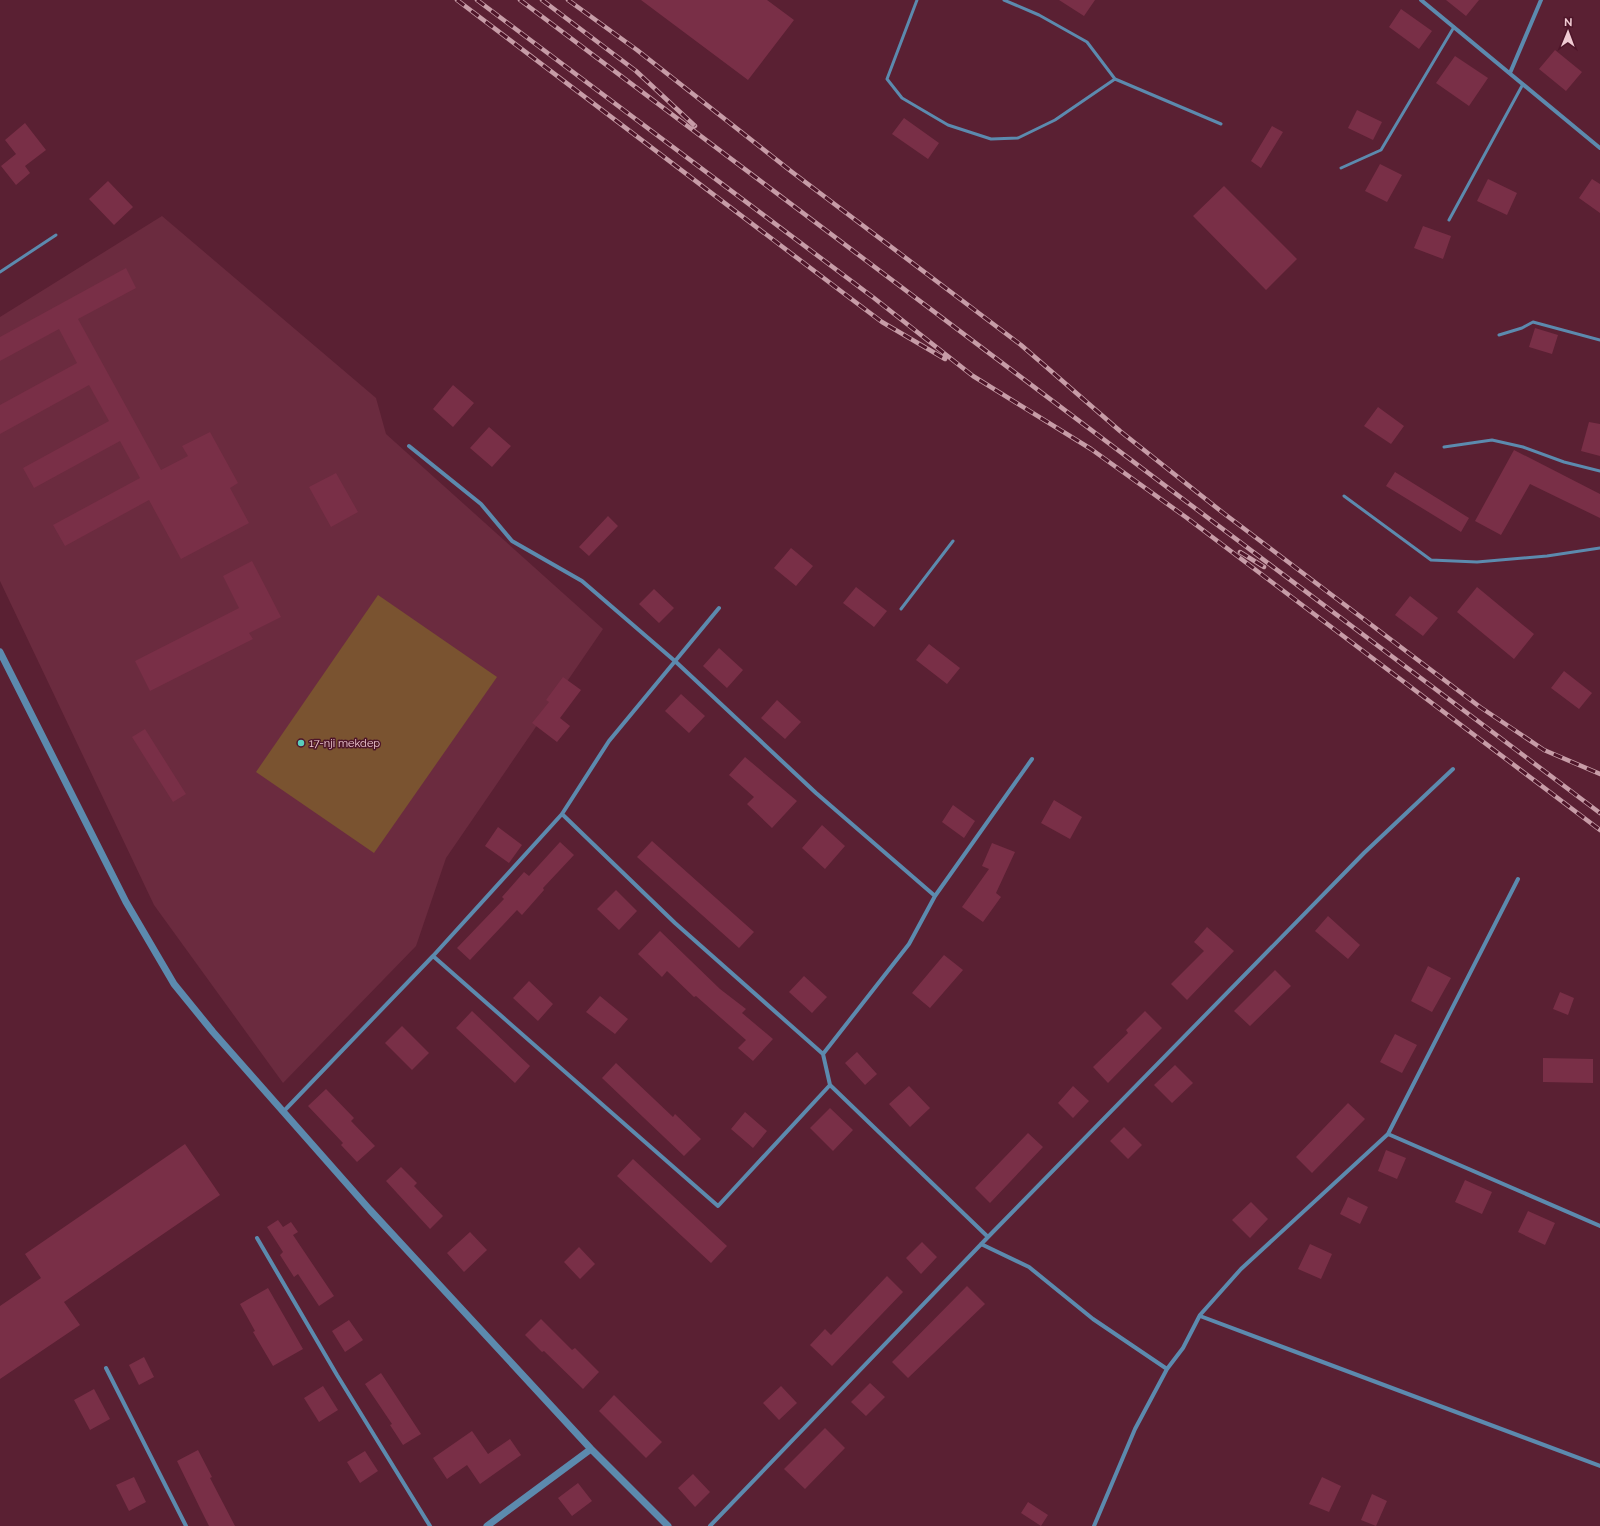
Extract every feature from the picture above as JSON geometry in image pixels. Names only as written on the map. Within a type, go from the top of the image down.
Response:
[{"type":"street","points":[[1421,0],[1510,72],[1600,148]]},
{"type":"street","points":[[1510,72],[1541,0]]},
{"type":"street","points":[[409,446],[481,504],[512,541],[582,581],[676,662],[816,793],[935,896]]},
{"type":"street","points":[[282,1113],[433,956],[562,814],[609,742],[719,608]]},
{"type":"street","points":[[0,652],[126,902],[174,984],[282,1113],[591,1449],[668,1526]]},
{"type":"street","points":[[823,1054],[909,944],[935,896],[1032,759]]},
{"type":"street","points":[[710,1526],[981,1244],[1358,859],[1453,769]]},
{"type":"street","points":[[562,814],[675,923],[823,1054],[830,1085],[988,1237]]},
{"type":"street","points":[[1094,1526],[1135,1429],[1167,1369],[1183,1348],[1200,1316],[1241,1270],[1388,1134],[1518,879]]},
{"type":"street","points":[[433,956],[718,1206],[830,1085]]},
{"type":"street","points":[[1388,1134],[1600,1226]]},
{"type":"street","points":[[257,1238],[337,1375],[430,1526]]},
{"type":"street","points":[[981,1244],[1029,1267],[1093,1319],[1167,1369]]},
{"type":"street","points":[[1200,1316],[1600,1466]]},
{"type":"street","points":[[106,1368],[186,1526]]},
{"type":"street","points":[[486,1526],[591,1449]]},
{"type":"lane","points":[[917,0],[887,79],[902,98],[948,125],[991,139],[1018,138],[1055,120],[1115,79]]},
{"type":"lane","points":[[1004,0],[1039,15],[1087,42],[1115,79],[1221,124]]},
{"type":"lane","points":[[1341,168],[1380,150],[1454,27]]},
{"type":"lane","points":[[1449,220],[1523,84]]},
{"type":"lane","points":[[0,272],[56,235]]},
{"type":"lane","points":[[1499,335],[1522,328],[1533,322],[1600,340]]},
{"type":"lane","points":[[1444,447],[1492,440],[1524,447],[1564,462],[1600,471]]},
{"type":"lane","points":[[1344,496],[1431,560],[1478,562],[1547,556],[1600,548]]},
{"type":"lane","points":[[901,609],[953,541]]},
{"type":"shaded area","name":"17-nji mekdep","points":[[162,216],[376,398],[386,434],[603,629],[446,858],[416,946],[283,1083],[154,905],[0,581],[0,317]]},
{"type":"shaded area","points":[[378,595],[497,677],[374,853],[256,772]]},
{"type":"building","points":[[641,0],[767,0],[794,20],[748,80]]},
{"type":"building","points":[[1059,0],[1095,0],[1084,16]]},
{"type":"building","points":[[1446,0],[1479,0],[1466,16]]},
{"type":"building","points":[[1401,9],[1432,31],[1419,49],[1389,27]]},
{"type":"building","points":[[1555,50],[1582,72],[1566,91],[1539,69]]},
{"type":"building","points":[[1455,56],[1488,78],[1469,106],[1436,83]]},
{"type":"building","points":[[1357,110],[1382,122],[1373,140],[1348,128]]},
{"type":"building","points":[[904,118],[939,143],[928,159],[892,134]]},
{"type":"building","points":[[25,123],[46,150],[25,166],[30,173],[16,185],[1,166],[16,154],[5,140]]},
{"type":"building","points":[[1272,126],[1283,132],[1261,168],[1251,161]]},
{"type":"building","points":[[1380,164],[1402,175],[1387,202],[1365,191]]},
{"type":"building","points":[[1488,179],[1517,193],[1507,215],[1477,201]]},
{"type":"building","points":[[1592,179],[1600,184],[1600,213],[1579,198]]},
{"type":"building","points":[[108,181],[133,207],[114,225],[89,199]]},
{"type":"building","points":[[1224,186],[1297,259],[1266,290],[1193,216]]},
{"type":"building","points":[[1423,226],[1451,236],[1443,259],[1414,248]]},
{"type":"building","points":[[126,268],[136,288],[78,319],[161,470],[188,456],[182,446],[210,432],[238,483],[230,488],[249,523],[181,559],[149,500],[65,546],[53,525],[140,478],[120,441],[34,488],[23,468],[109,421],[89,385],[0,434],[0,405],[77,363],[59,329],[0,361],[0,337]]},
{"type":"building","points":[[1535,328],[1558,335],[1552,354],[1529,347]]},
{"type":"building","points":[[453,385],[474,403],[453,427],[433,409]]},
{"type":"building","points":[[1378,407],[1404,426],[1391,444],[1364,426]]},
{"type":"building","points":[[1589,422],[1600,424],[1600,456],[1581,451]]},
{"type":"building","points":[[489,427],[511,446],[492,467],[470,448]]},
{"type":"building","points":[[1514,450],[1600,494],[1600,518],[1530,484],[1501,535],[1475,521]]},
{"type":"building","points":[[1395,472],[1469,518],[1461,532],[1386,486]]},
{"type":"building","points":[[336,473],[358,512],[331,527],[309,487]]},
{"type":"building","points":[[608,516],[618,526],[589,556],[579,547]]},
{"type":"building","points":[[791,548],[813,566],[796,586],[774,568]]},
{"type":"building","points":[[252,561],[281,617],[249,633],[253,639],[150,691],[135,661],[239,608],[223,576]]},
{"type":"building","points":[[856,587],[887,611],[874,627],[843,603]]},
{"type":"building","points":[[1477,587],[1534,634],[1514,659],[1457,612]]},
{"type":"building","points":[[654,589],[674,608],[659,623],[639,604]]},
{"type":"building","points":[[1410,596],[1438,618],[1423,636],[1395,615]]},
{"type":"building","points":[[929,644],[960,668],[947,684],[916,660]]},
{"type":"building","points":[[719,648],[743,670],[727,688],[703,666]]},
{"type":"building","points":[[1564,671],[1592,693],[1579,709],[1551,688]]},
{"type":"building","points":[[563,677],[581,690],[560,718],[570,726],[557,742],[532,723],[549,702],[546,700]]},
{"type":"building","points":[[681,694],[705,716],[689,733],[665,711]]},
{"type":"building","points":[[777,700],[801,722],[785,739],[761,718]]},
{"type":"building","points":[[145,729],[186,794],[173,802],[132,737]]},
{"type":"building","points":[[745,757],[797,801],[772,828],[747,804],[754,797],[729,775]]},
{"type":"building","points":[[1054,800],[1082,817],[1070,839],[1041,823]]},
{"type":"building","points":[[953,805],[975,821],[964,838],[942,822]]},
{"type":"building","points":[[822,825],[845,846],[825,869],[802,848]]},
{"type":"building","points":[[498,827],[522,845],[509,863],[485,846]]},
{"type":"building","points":[[652,841],[754,932],[739,948],[637,857]]},
{"type":"building","points":[[560,842],[574,855],[543,888],[544,890],[522,915],[517,910],[470,960],[457,948],[504,899],[502,897],[524,872],[529,876]]},
{"type":"building","points":[[992,843],[1015,852],[996,893],[1001,897],[983,922],[962,907],[989,869],[982,866]]},
{"type":"building","points":[[616,890],[637,911],[619,930],[597,909]]},
{"type":"building","points":[[1328,916],[1360,945],[1348,959],[1315,931]]},
{"type":"building","points":[[1207,927],[1234,951],[1187,1000],[1171,984],[1204,951],[1194,942]]},
{"type":"building","points":[[660,931],[720,989],[746,1009],[742,1013],[773,1039],[753,1061],[738,1048],[746,1040],[696,996],[694,997],[667,971],[662,977],[638,954]]},
{"type":"building","points":[[944,955],[963,970],[930,1008],[912,993]]},
{"type":"building","points":[[1428,966],[1451,978],[1432,1012],[1411,1001]]},
{"type":"building","points":[[1275,970],[1291,986],[1250,1026],[1234,1011]]},
{"type":"building","points":[[804,976],[827,997],[812,1013],[789,992]]},
{"type":"building","points":[[529,981],[553,1004],[538,1021],[513,998]]},
{"type":"building","points":[[1560,992],[1574,998],[1568,1015],[1553,1009]]},
{"type":"building","points":[[600,996],[628,1019],[615,1034],[586,1012]]},
{"type":"building","points":[[472,1011],[530,1066],[515,1083],[456,1028]]},
{"type":"building","points":[[1145,1011],[1162,1028],[1108,1083],[1093,1067],[1128,1033],[1126,1030]]},
{"type":"building","points":[[402,1026],[429,1053],[412,1070],[385,1043]]},
{"type":"building","points":[[1395,1034],[1417,1045],[1402,1073],[1380,1062]]},
{"type":"building","points":[[857,1052],[877,1074],[865,1085],[845,1063]]},
{"type":"building","points":[[1543,1058],[1593,1059],[1593,1083],[1543,1082]]},
{"type":"building","points":[[616,1063],[673,1117],[675,1114],[701,1139],[684,1156],[602,1078]]},
{"type":"building","points":[[1175,1065],[1193,1083],[1172,1103],[1154,1085]]},
{"type":"building","points":[[909,1086],[930,1108],[910,1127],[889,1104]]},
{"type":"building","points":[[1073,1086],[1089,1101],[1073,1118],[1058,1103]]},
{"type":"building","points":[[326,1089],[354,1118],[351,1121],[375,1146],[357,1162],[341,1145],[343,1143],[308,1106]]},
{"type":"building","points":[[1348,1103],[1365,1119],[1312,1173],[1296,1157]]},
{"type":"building","points":[[830,1108],[853,1130],[833,1151],[810,1128]]},
{"type":"building","points":[[745,1112],[767,1131],[753,1148],[731,1129]]},
{"type":"building","points":[[1124,1127],[1142,1145],[1128,1159],[1110,1141]]},
{"type":"building","points":[[1028,1133],[1043,1147],[990,1203],[975,1188]]},
{"type":"building","points":[[185,1144],[220,1195],[64,1302],[80,1325],[0,1379],[0,1306],[41,1278],[25,1254]]},
{"type":"building","points":[[1386,1150],[1406,1158],[1397,1179],[1378,1171]]},
{"type":"building","points":[[633,1159],[727,1246],[711,1263],[617,1176]]},
{"type":"building","points":[[401,1167],[417,1183],[414,1186],[443,1216],[430,1229],[386,1181]]},
{"type":"building","points":[[1465,1180],[1492,1192],[1482,1214],[1455,1202]]},
{"type":"building","points":[[1348,1197],[1368,1207],[1360,1224],[1340,1214]]},
{"type":"building","points":[[1251,1202],[1268,1219],[1250,1238],[1232,1220]]},
{"type":"building","points":[[1528,1211],[1555,1223],[1545,1245],[1518,1232]]},
{"type":"building","points":[[278,1220],[283,1227],[291,1222],[298,1232],[293,1235],[334,1296],[319,1306],[298,1274],[294,1277],[280,1255],[283,1252],[267,1227]]},
{"type":"building","points":[[470,1232],[487,1250],[464,1272],[447,1253]]},
{"type":"building","points":[[922,1242],[937,1257],[921,1274],[906,1258]]},
{"type":"building","points":[[1310,1244],[1332,1254],[1321,1279],[1298,1269]]},
{"type":"building","points":[[579,1247],[595,1264],[580,1279],[564,1262]]},
{"type":"building","points":[[887,1276],[903,1292],[832,1366],[810,1345],[825,1329],[831,1335]]},
{"type":"building","points":[[967,1286],[985,1304],[908,1378],[892,1362]]},
{"type":"building","points":[[268,1288],[303,1349],[273,1366],[253,1332],[255,1331],[240,1304]]},
{"type":"building","points":[[541,1319],[572,1350],[575,1348],[599,1372],[583,1389],[544,1351],[542,1352],[525,1335]]},
{"type":"building","points":[[349,1320],[363,1340],[345,1352],[332,1331]]},
{"type":"building","points":[[144,1357],[154,1377],[139,1385],[129,1365]]},
{"type":"building","points":[[381,1373],[421,1434],[403,1445],[390,1425],[392,1424],[365,1384]]},
{"type":"building","points":[[870,1383],[885,1397],[866,1416],[851,1402]]},
{"type":"building","points":[[323,1386],[338,1410],[319,1422],[304,1398]]},
{"type":"building","points":[[781,1386],[797,1403],[779,1420],[763,1403]]},
{"type":"building","points":[[94,1389],[110,1419],[90,1430],[74,1400]]},
{"type":"building","points":[[614,1395],[662,1442],[646,1458],[599,1411]]},
{"type":"building","points":[[825,1428],[845,1448],[805,1489],[784,1469]]},
{"type":"building","points":[[472,1431],[488,1454],[510,1439],[521,1455],[480,1484],[467,1465],[447,1479],[433,1458]]},
{"type":"building","points":[[198,1450],[212,1477],[210,1478],[235,1526],[209,1526],[177,1461]]},
{"type":"building","points":[[365,1451],[378,1471],[360,1483],[347,1462]]},
{"type":"building","points":[[693,1474],[710,1492],[695,1507],[678,1488]]},
{"type":"building","points":[[134,1477],[146,1502],[129,1511],[116,1485]]},
{"type":"building","points":[[1322,1477],[1341,1486],[1329,1512],[1309,1504]]},
{"type":"building","points":[[578,1483],[592,1501],[572,1516],[558,1498]]},
{"type":"building","points":[[1372,1494],[1387,1501],[1376,1526],[1361,1520]]},
{"type":"building","points":[[1028,1502],[1048,1515],[1041,1526],[1021,1513]]},
{"type":"railway","points":[[457,0],[882,322],[945,359]]},
{"type":"railway","points":[[477,0],[874,298],[973,376],[1091,449],[1187,518],[1600,830]]},
{"type":"railway","points":[[520,0],[1600,813]]},
{"type":"railway","points":[[542,0],[636,71],[695,126]]},
{"type":"railway","points":[[568,0],[637,50],[792,172],[1021,345],[1120,431],[1222,512],[1480,707],[1544,750],[1600,774]]},
{"type":"railway","points":[[1240,552],[1264,567]]},
{"type":"place","name":"17-nji mekdep","points":[[301,743]]}]
